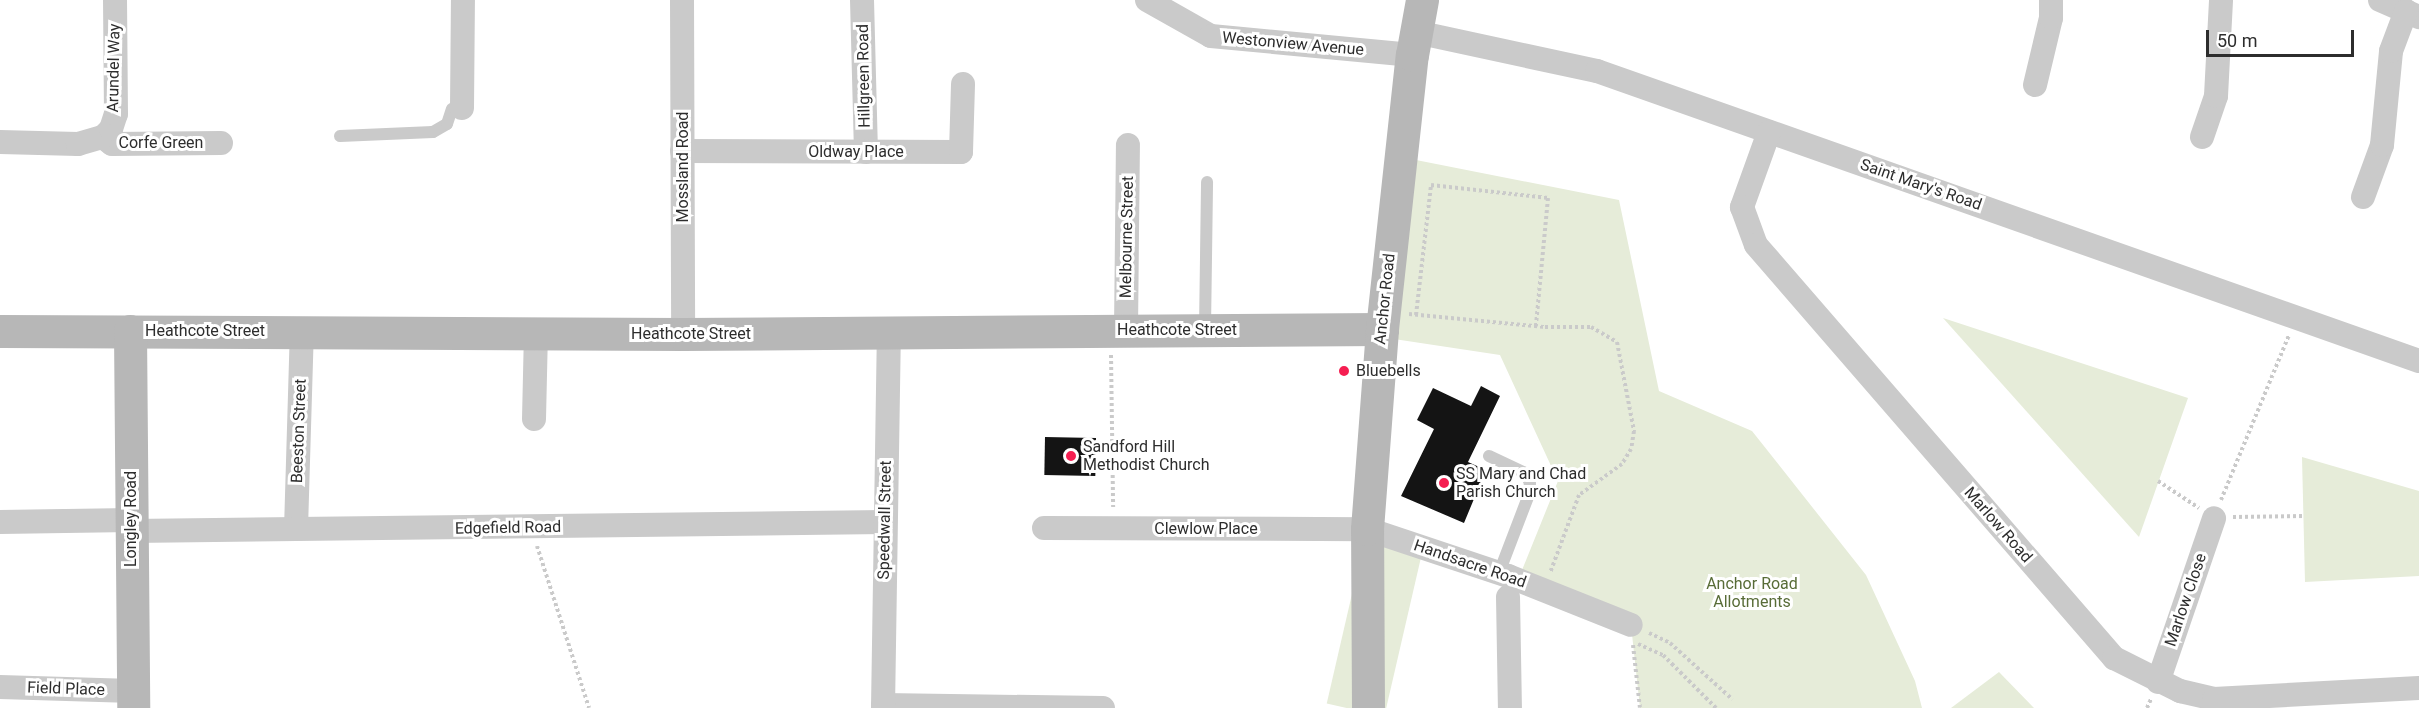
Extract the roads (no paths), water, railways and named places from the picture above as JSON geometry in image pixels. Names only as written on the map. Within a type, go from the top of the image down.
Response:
[{"type":"street","name":"Arundel Way","points":[[103,137],[116,114],[115,0]]},
{"type":"street","points":[[460,109],[463,0]]},
{"type":"street","name":"Mossland Road","points":[[682,0],[683,334]]},
{"type":"street","name":"Hillgreen Road","points":[[862,0],[866,152]]},
{"type":"street","name":"Anchor Road","points":[[1368,708],[1367,529],[1383,320],[1414,43],[1422,0]]},
{"type":"street","points":[[2035,85],[2051,18],[2050,0]]},
{"type":"street","points":[[2202,137],[2216,96],[2221,0]]},
{"type":"street","points":[[2363,197],[2382,145],[2391,51],[2412,14],[2380,0]]},
{"type":"street","name":"Westonview Avenue","points":[[1154,2],[1212,36],[1414,43]]},
{"type":"street","name":"Saint Mary's Road","points":[[1414,43],[1598,71],[2419,361]]},
{"type":"street","name":"Oldway Place","points":[[682,151],[961,152],[963,84]]},
{"type":"street","name":"Marlow Road","points":[[1769,132],[1742,207],[1756,245],[2114,658],[2158,682],[2214,699],[2419,688]]},
{"type":"street","points":[[0,142],[78,144],[103,137]]},
{"type":"street","name":"Corfe Green","points":[[103,137],[112,144],[221,143]]},
{"type":"street","name":"Melbourne Street","points":[[1118,330],[1128,145]]},
{"type":"street","name":"Heathcote Street","points":[[0,331],[889,333],[1204,330],[1383,320]]},
{"type":"street","name":"Longley Road","points":[[130,331],[133,700]]},
{"type":"street","name":"Beeston Street","points":[[296,529],[302,332]]},
{"type":"street","points":[[534,419],[536,333]]},
{"type":"street","name":"Speedwall Street","points":[[883,706],[889,333]]},
{"type":"street","name":"Marlow Close","points":[[2158,682],[2214,518]]},
{"type":"street","name":"Edgefield Road","points":[[0,522],[296,529],[885,522]]},
{"type":"street","name":"Clewlow Place","points":[[1044,528],[1367,529]]},
{"type":"street","name":"Handsacre Road","points":[[1367,529],[1543,590],[1568,611],[1632,633]]},
{"type":"street","points":[[1508,597],[1510,708]]},
{"type":"street","name":"Field Place","points":[[0,687],[133,700]]},
{"type":"street","points":[[883,706],[1103,708]]},
{"type":"lane","points":[[340,136],[433,132],[447,124],[460,109]]},
{"type":"lane","points":[[1204,330],[1207,182]]},
{"type":"lane","points":[[1489,456],[1525,473],[1530,483],[1528,497],[1499,573]]},
{"type":"place","name":"Bluebells","points":[[1344,371]]},
{"type":"place","name":"Sandford Hill Methodist Church","points":[[1071,456]]},
{"type":"place","name":"SS Mary and Chad Parish Church","points":[[1444,483]]},
{"type":"park label","name":"Anchor Road Allotments","points":[[1752,593]]}]
